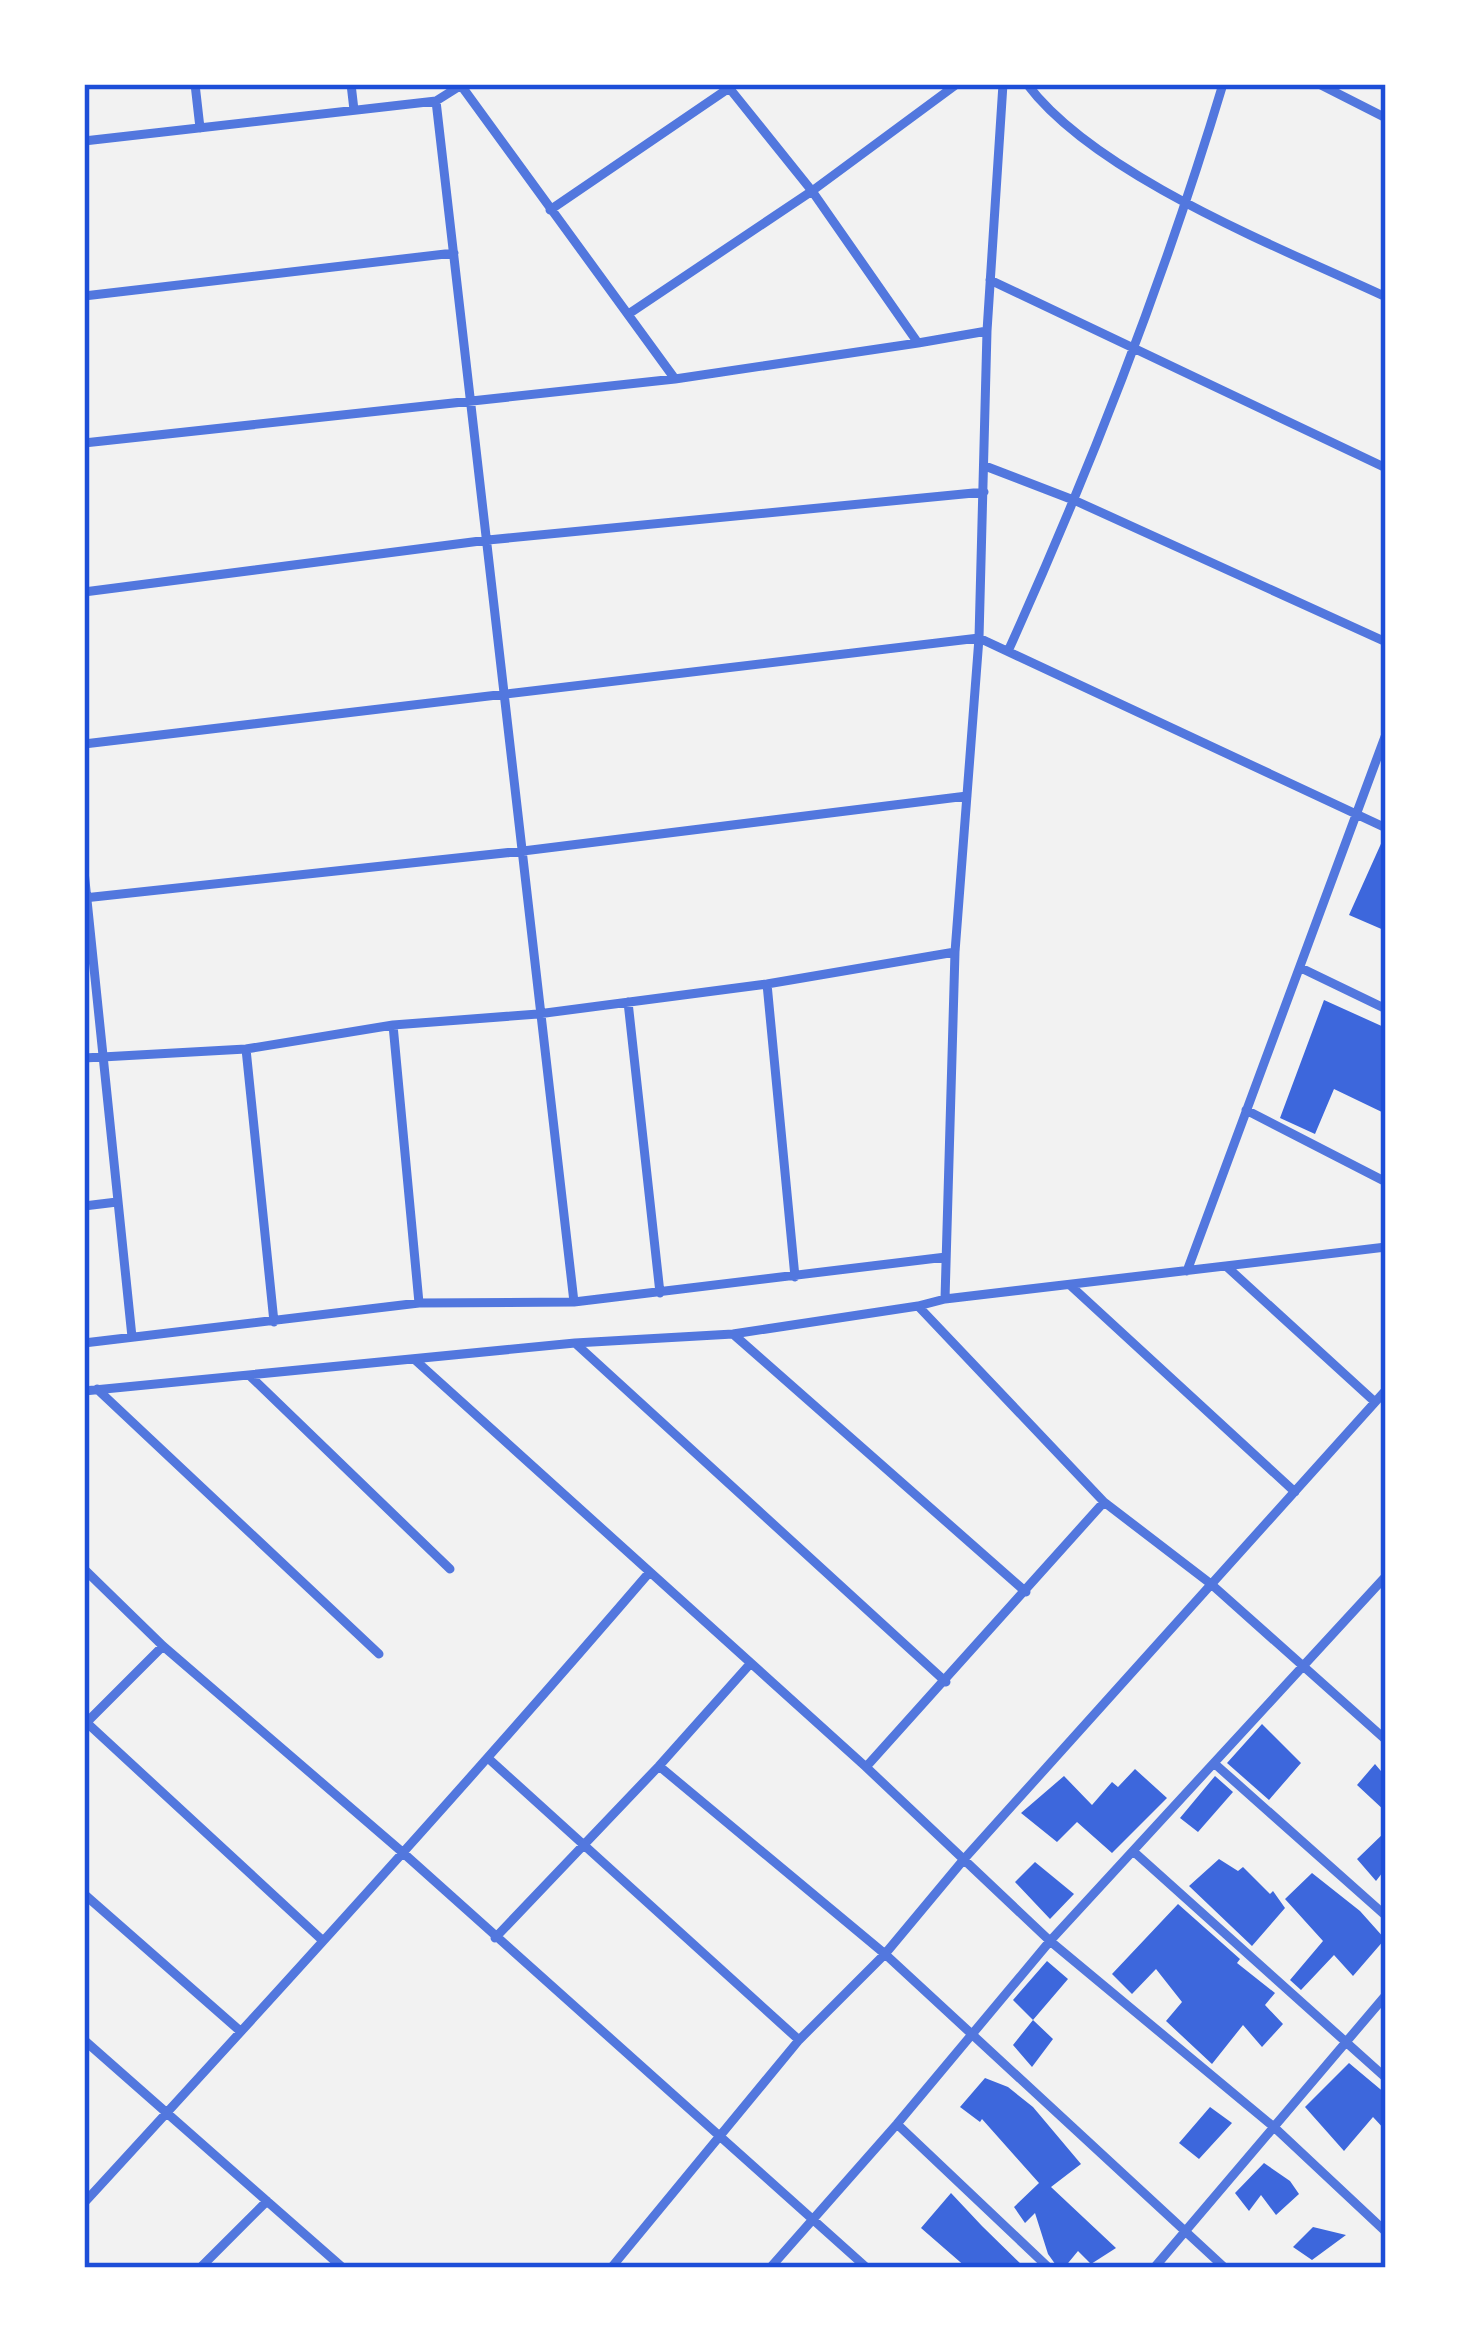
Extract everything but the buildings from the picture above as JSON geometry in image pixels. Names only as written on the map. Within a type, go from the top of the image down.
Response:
[{"type":"street","points":[[195,84],[200,128]]},
{"type":"street","points":[[351,84],[354,110]]},
{"type":"street","points":[[84,141],[436,100],[461,84],[675,379]]},
{"type":"street","points":[[630,313],[812,191],[957,84]]},
{"type":"street","points":[[945,1298],[955,952],[979,638],[987,331],[1004,84]]},
{"type":"street","points":[[1027,84],[1074,133],[1187,203],[1386,297]]},
{"type":"street","points":[[1009,649],[1076,501],[1187,203],[1223,84]]},
{"type":"street","points":[[1318,84],[1386,118]]},
{"type":"street","points":[[550,210],[730,85],[812,191],[918,343]]},
{"type":"street","points":[[436,100],[574,1302]]},
{"type":"street","points":[[84,296],[454,253]]},
{"type":"street","points":[[991,280],[1386,468]]},
{"type":"street","points":[[84,443],[675,379],[987,331]]},
{"type":"street","points":[[985,466],[1076,501],[1386,642]]},
{"type":"street","points":[[84,592],[488,540],[984,492]]},
{"type":"street","points":[[84,744],[979,638],[1386,828]]},
{"type":"street","points":[[1187,1271],[1386,734]]},
{"type":"street","points":[[86,898],[967,796]]},
{"type":"street","points":[[84,871],[132,1337]]},
{"type":"street","points":[[84,1058],[246,1049],[393,1025],[538,1014],[767,984],[955,952]]},
{"type":"street","points":[[1300,968],[1386,1009]]},
{"type":"street","points":[[767,984],[795,1277]]},
{"type":"street","points":[[628,1002],[660,1293]]},
{"type":"street","points":[[393,1025],[419,1303]]},
{"type":"street","points":[[246,1049],[274,1322]]},
{"type":"street","points":[[1246,1110],[1386,1182]]},
{"type":"street","points":[[84,1206],[117,1202]]},
{"type":"street","points":[[84,1391],[575,1343],[733,1334],[945,1298],[1385,1248]]},
{"type":"street","points":[[84,1343],[419,1303],[574,1302],[946,1257]]},
{"type":"street","points":[[1226,1266],[1375,1402]]},
{"type":"street","points":[[1071,1286],[1295,1492]]},
{"type":"street","points":[[918,1306],[1104,1502],[1211,1584],[1386,1740]]},
{"type":"street","points":[[733,1334],[1026,1592]]},
{"type":"street","points":[[575,1343],[946,1682]]},
{"type":"street","points":[[414,1359],[866,1767],[1050,1941],[1275,2128],[1386,2232]]},
{"type":"street","points":[[250,1376],[450,1569]]},
{"type":"street","points":[[97,1389],[379,1654]]},
{"type":"street","points":[[610,2268],[799,2040],[885,1954],[965,1858],[1386,1390]]},
{"type":"street","points":[[866,1767],[1104,1502]]},
{"type":"street","points":[[84,1569],[163,1646],[401,1851],[867,2268]]},
{"type":"street","points":[[84,2204],[489,1759],[648,1574]]},
{"type":"street","points":[[770,2268],[1050,1941],[1386,1576]]},
{"type":"street","points":[[163,1646],[85,1724],[321,1939]]},
{"type":"street","points":[[495,1938],[750,1664]]},
{"type":"street","points":[[489,1759],[799,2040]]},
{"type":"street","points":[[1215,1764],[1386,1916]]},
{"type":"street","points":[[659,1766],[885,1954],[1225,2268]]},
{"type":"street","points":[[1133,1851],[1386,2078]]},
{"type":"street","points":[[84,1894],[239,2030]]},
{"type":"street","points":[[1154,2268],[1386,1995]]},
{"type":"street","points":[[84,2040],[343,2268]]},
{"type":"street","points":[[898,2124],[1049,2268]]},
{"type":"street","points":[[200,2268],[268,2201]]}]
